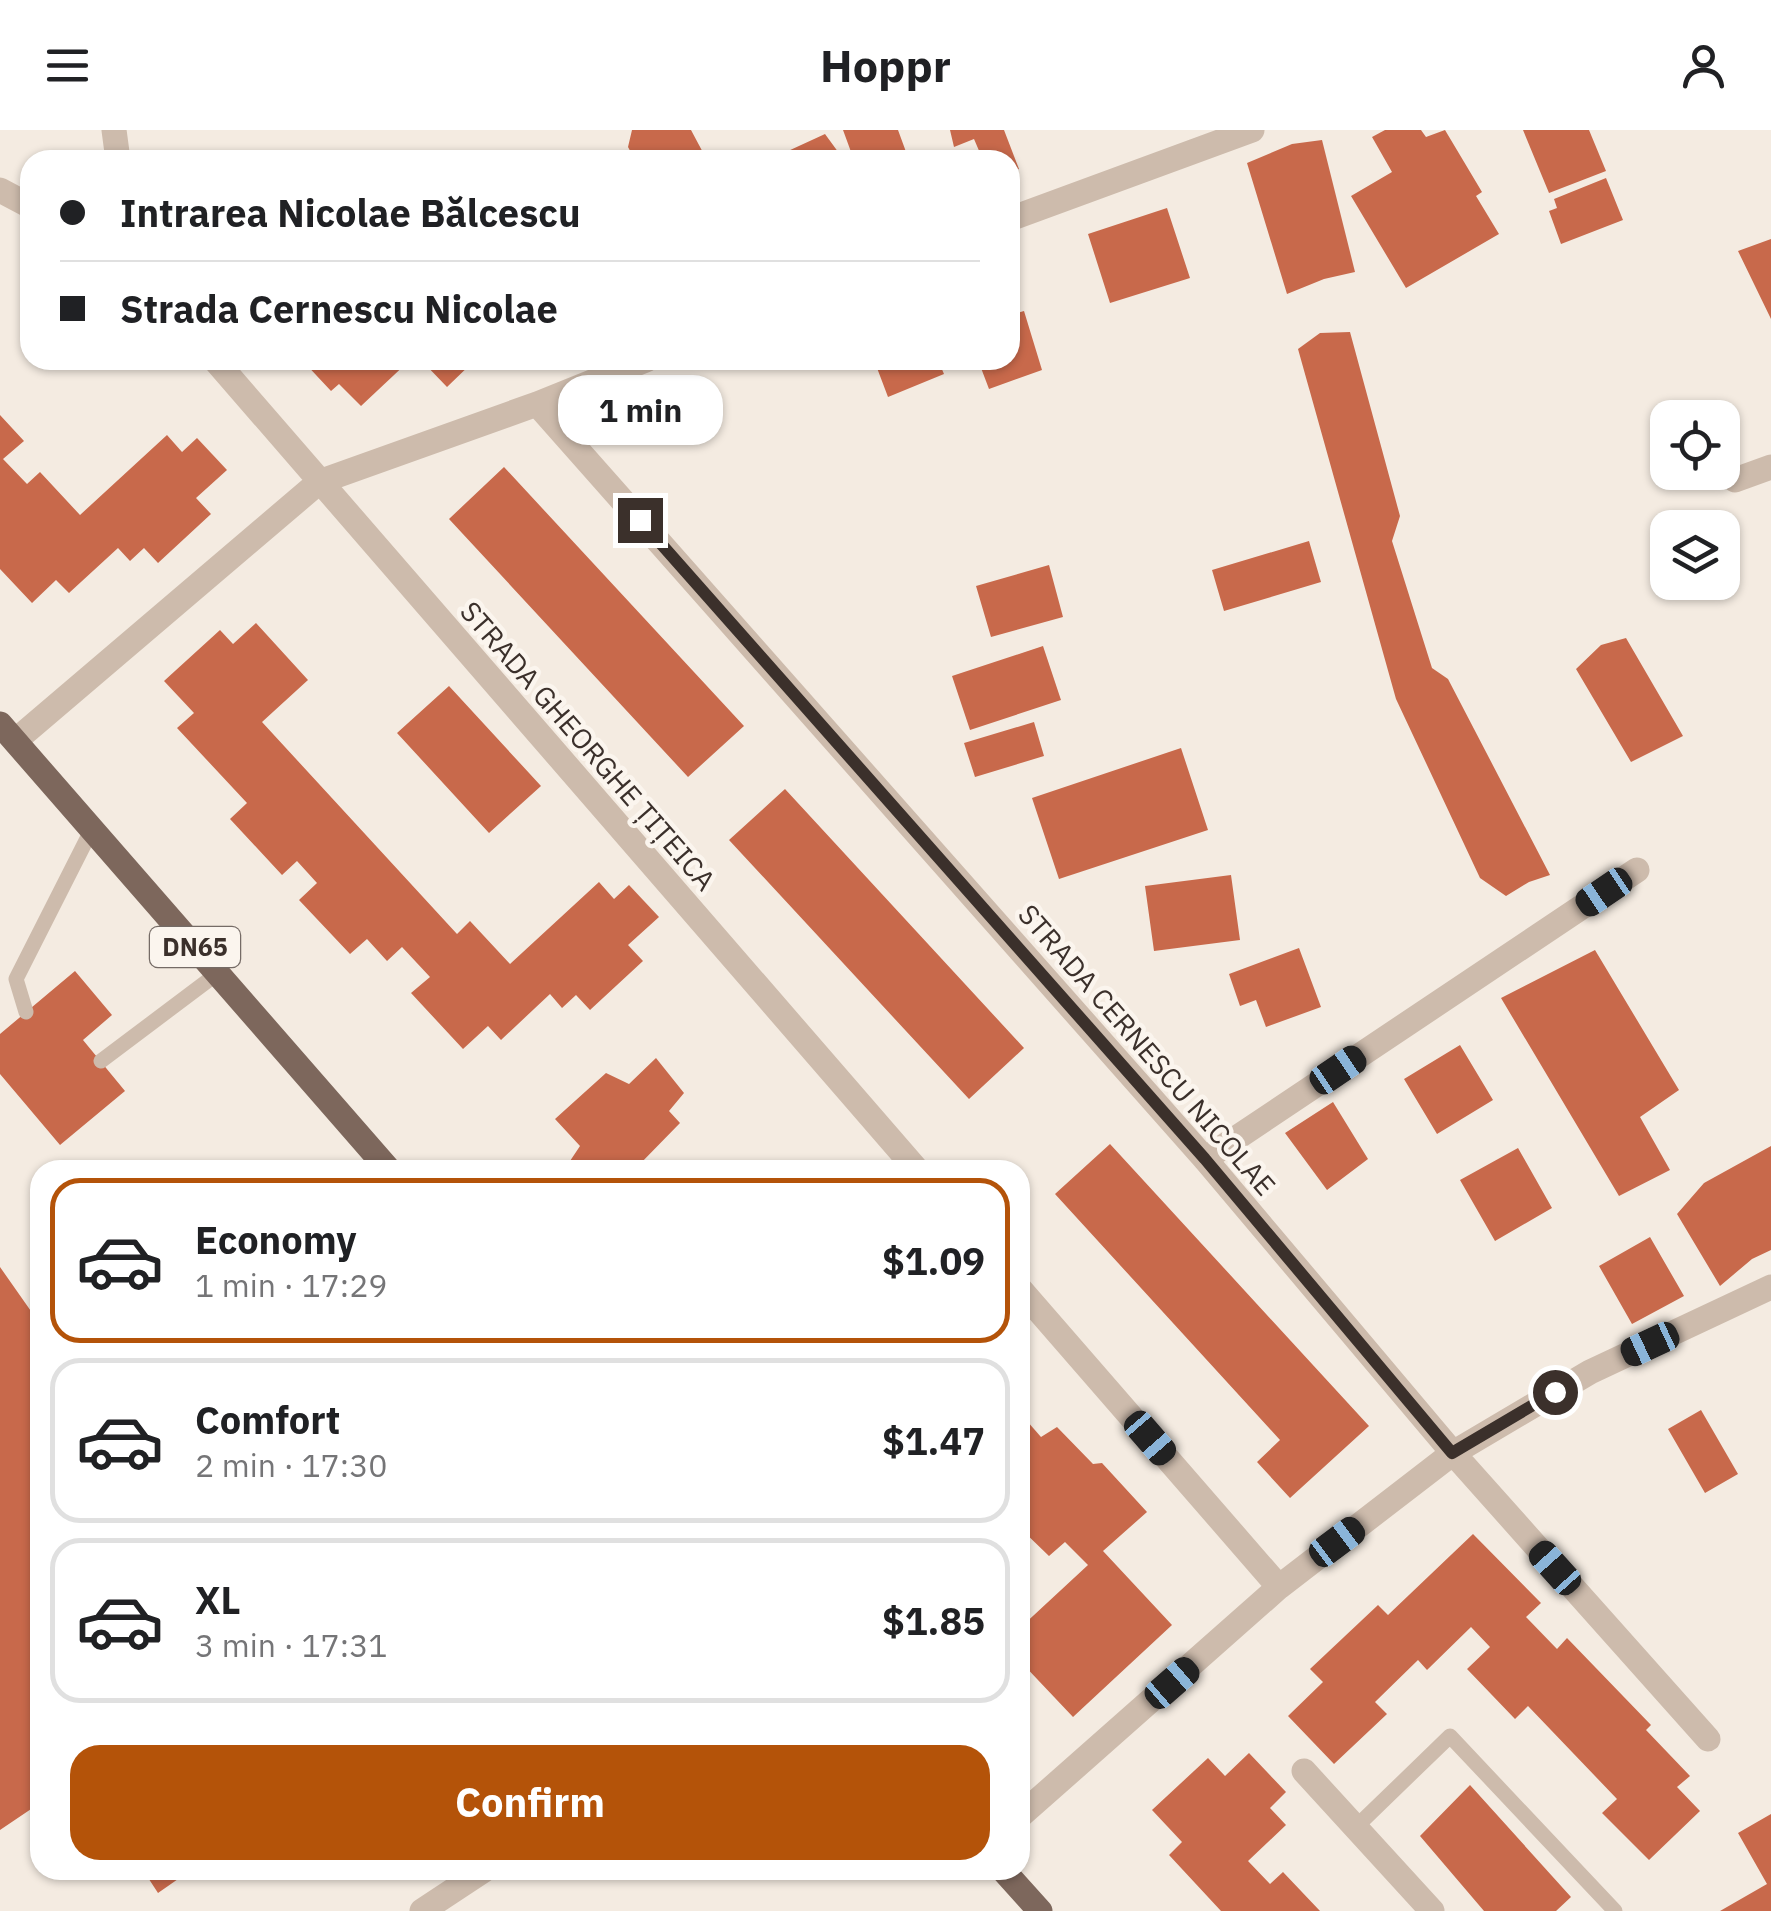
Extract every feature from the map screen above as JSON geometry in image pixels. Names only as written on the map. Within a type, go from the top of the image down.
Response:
[{"type":"main road","name":"DN65","points":[[8,733],[380,1160]]},
{"type":"main road","points":[[1013,1880],[1040,1911]]},
{"type":"street","points":[[1020,215],[1252,130]]},
{"type":"street","name":"STRADA GHEORGHE ȚIȚEICA","points":[[224,370],[907,1160]]},
{"type":"street","points":[[8,733],[319,482],[621,370]]},
{"type":"street","name":"STRADA CERNESCU NICOLAE","points":[[537,404],[1205,1159],[1452,1453],[1708,1740]]},
{"type":"street","points":[[1740,478],[1771,467]]},
{"type":"street","points":[[1205,1159],[1637,870]]},
{"type":"street","points":[[1030,1807],[1279,1587],[1452,1453],[1590,1372],[1771,1287]]},
{"type":"street","points":[[1030,1301],[1279,1587]]},
{"type":"street","points":[[1304,1770],[1432,1911]]},
{"type":"street","points":[[422,1911],[469,1880]]},
{"type":"lane","points":[[26,1012],[16,979],[92,829]]},
{"type":"lane","points":[[101,1061],[218,973]]},
{"type":"lane","points":[[1356,1827],[1450,1736],[1614,1911]]},
{"type":"building","points":[[632,130],[691,130],[702,150],[630,150]]},
{"type":"building","points":[[843,130],[898,130],[905,150],[850,150]]},
{"type":"building","points":[[950,130],[1004,130],[1012,150],[979,150],[974,139],[954,147]]},
{"type":"building","points":[[1385,130],[1421,130],[1426,137],[1445,130],[1482,192],[1476,196],[1499,234],[1406,288],[1351,196],[1392,172],[1372,137]]},
{"type":"building","points":[[1523,130],[1589,130],[1606,171],[1549,193]]},
{"type":"building","points":[[825,134],[837,150],[790,150]]},
{"type":"building","points":[[1322,140],[1355,272],[1287,294],[1247,163],[1292,144]]},
{"type":"building","points":[[1606,178],[1623,220],[1561,244],[1549,211],[1557,208],[1554,199]]},
{"type":"building","points":[[1167,208],[1190,278],[1110,303],[1088,234]]},
{"type":"building","points":[[1771,239],[1771,319],[1738,251]]},
{"type":"building","points":[[1024,311],[1042,370],[989,389],[982,370],[1020,370],[1020,312]]},
{"type":"building","points":[[1350,332],[1400,516],[1392,541],[1432,668],[1448,679],[1550,875],[1506,896],[1480,878],[1396,699],[1298,349],[1320,333]]},
{"type":"building","points":[[311,370],[399,370],[361,406],[339,384],[331,391]]},
{"type":"building","points":[[431,370],[465,370],[447,387]]},
{"type":"building","points":[[878,370],[942,370],[944,374],[888,397]]},
{"type":"building","points":[[0,415],[24,441],[3,459],[27,484],[40,472],[80,515],[167,435],[182,452],[197,438],[227,470],[196,498],[211,514],[158,563],[144,548],[130,561],[118,548],[69,593],[56,580],[32,603],[0,569]]},
{"type":"building","points":[[504,467],[744,726],[688,777],[449,519]]},
{"type":"building","points":[[1309,541],[1321,582],[1224,611],[1212,570]]},
{"type":"building","points":[[1049,565],[1063,617],[991,637],[976,586]]},
{"type":"building","points":[[256,623],[308,680],[262,722],[457,934],[470,921],[510,964],[599,882],[614,899],[629,885],[659,917],[628,945],[643,961],[590,1010],[576,995],[562,1008],[550,994],[501,1040],[488,1026],[463,1049],[411,993],[430,977],[402,947],[387,961],[367,939],[350,954],[299,900],[317,883],[297,861],[282,875],[230,819],[247,803],[177,728],[194,713],[164,681],[220,630],[233,644]]},
{"type":"building","points":[[1626,638],[1683,736],[1631,762],[1576,669],[1601,645]]},
{"type":"building","points":[[1043,646],[1061,700],[970,730],[952,676]]},
{"type":"building","points":[[449,686],[541,786],[489,833],[397,733]]},
{"type":"building","points":[[1034,722],[1044,756],[975,777],[964,743]]},
{"type":"building","points":[[1181,748],[1208,830],[1059,879],[1032,798]]},
{"type":"building","points":[[785,789],[1024,1048],[969,1099],[729,840]]},
{"type":"building","points":[[1231,875],[1240,940],[1154,951],[1145,886]]},
{"type":"building","points":[[1299,948],[1321,1007],[1266,1027],[1256,1000],[1240,1006],[1229,974]]},
{"type":"building","points":[[1595,950],[1679,1090],[1640,1117],[1670,1170],[1619,1196],[1501,998]]},
{"type":"building","points":[[75,971],[112,1015],[83,1040],[125,1091],[60,1145],[0,1074],[0,1034]]},
{"type":"building","points":[[1460,1045],[1493,1100],[1437,1134],[1404,1079]]},
{"type":"building","points":[[656,1058],[684,1093],[669,1111],[680,1123],[644,1160],[571,1160],[580,1146],[555,1119],[606,1073],[629,1084]]},
{"type":"building","points":[[1333,1102],[1368,1159],[1327,1190],[1285,1133]]},
{"type":"building","points":[[1110,1144],[1369,1426],[1290,1498],[1257,1462],[1280,1440],[1055,1194]]},
{"type":"building","points":[[1771,1146],[1771,1250],[1752,1259],[1720,1286],[1677,1214],[1704,1183]]},
{"type":"building","points":[[1518,1148],[1552,1208],[1495,1241],[1460,1180]]},
{"type":"building","points":[[1650,1237],[1684,1296],[1632,1324],[1599,1266]]},
{"type":"building","points":[[0,1267],[30,1310],[30,1810],[0,1830]]},
{"type":"building","points":[[1701,1410],[1738,1474],[1705,1493],[1668,1429]]},
{"type":"building","points":[[1030,1424],[1041,1437],[1057,1427],[1093,1464],[1102,1463],[1147,1512],[1103,1551],[1172,1625],[1073,1717],[1030,1672],[1030,1619],[1088,1565],[1065,1542],[1049,1556],[1030,1538]]},
{"type":"building","points":[[1473,1534],[1541,1603],[1526,1617],[1557,1649],[1567,1638],[1651,1725],[1646,1730],[1690,1776],[1677,1787],[1700,1811],[1649,1860],[1602,1813],[1617,1799],[1528,1706],[1515,1719],[1467,1669],[1490,1647],[1471,1627],[1427,1670],[1418,1660],[1375,1702],[1387,1714],[1334,1764],[1288,1716],[1323,1682],[1310,1669],[1378,1605],[1388,1615]]},
{"type":"building","points":[[1249,1753],[1286,1792],[1270,1808],[1286,1825],[1248,1861],[1270,1884],[1283,1872],[1320,1911],[1221,1911],[1169,1855],[1182,1842],[1152,1810],[1208,1758],[1225,1776]]},
{"type":"building","points":[[1470,1785],[1571,1897],[1556,1911],[1484,1911],[1420,1836]]},
{"type":"building","points":[[1771,1814],[1771,1911],[1720,1911],[1767,1884],[1738,1833]]},
{"type":"building","points":[[150,1880],[177,1880],[158,1893]]},
{"type":"route","points":[[640,520],[1205,1159],[1452,1453],[1555,1392]]}]
